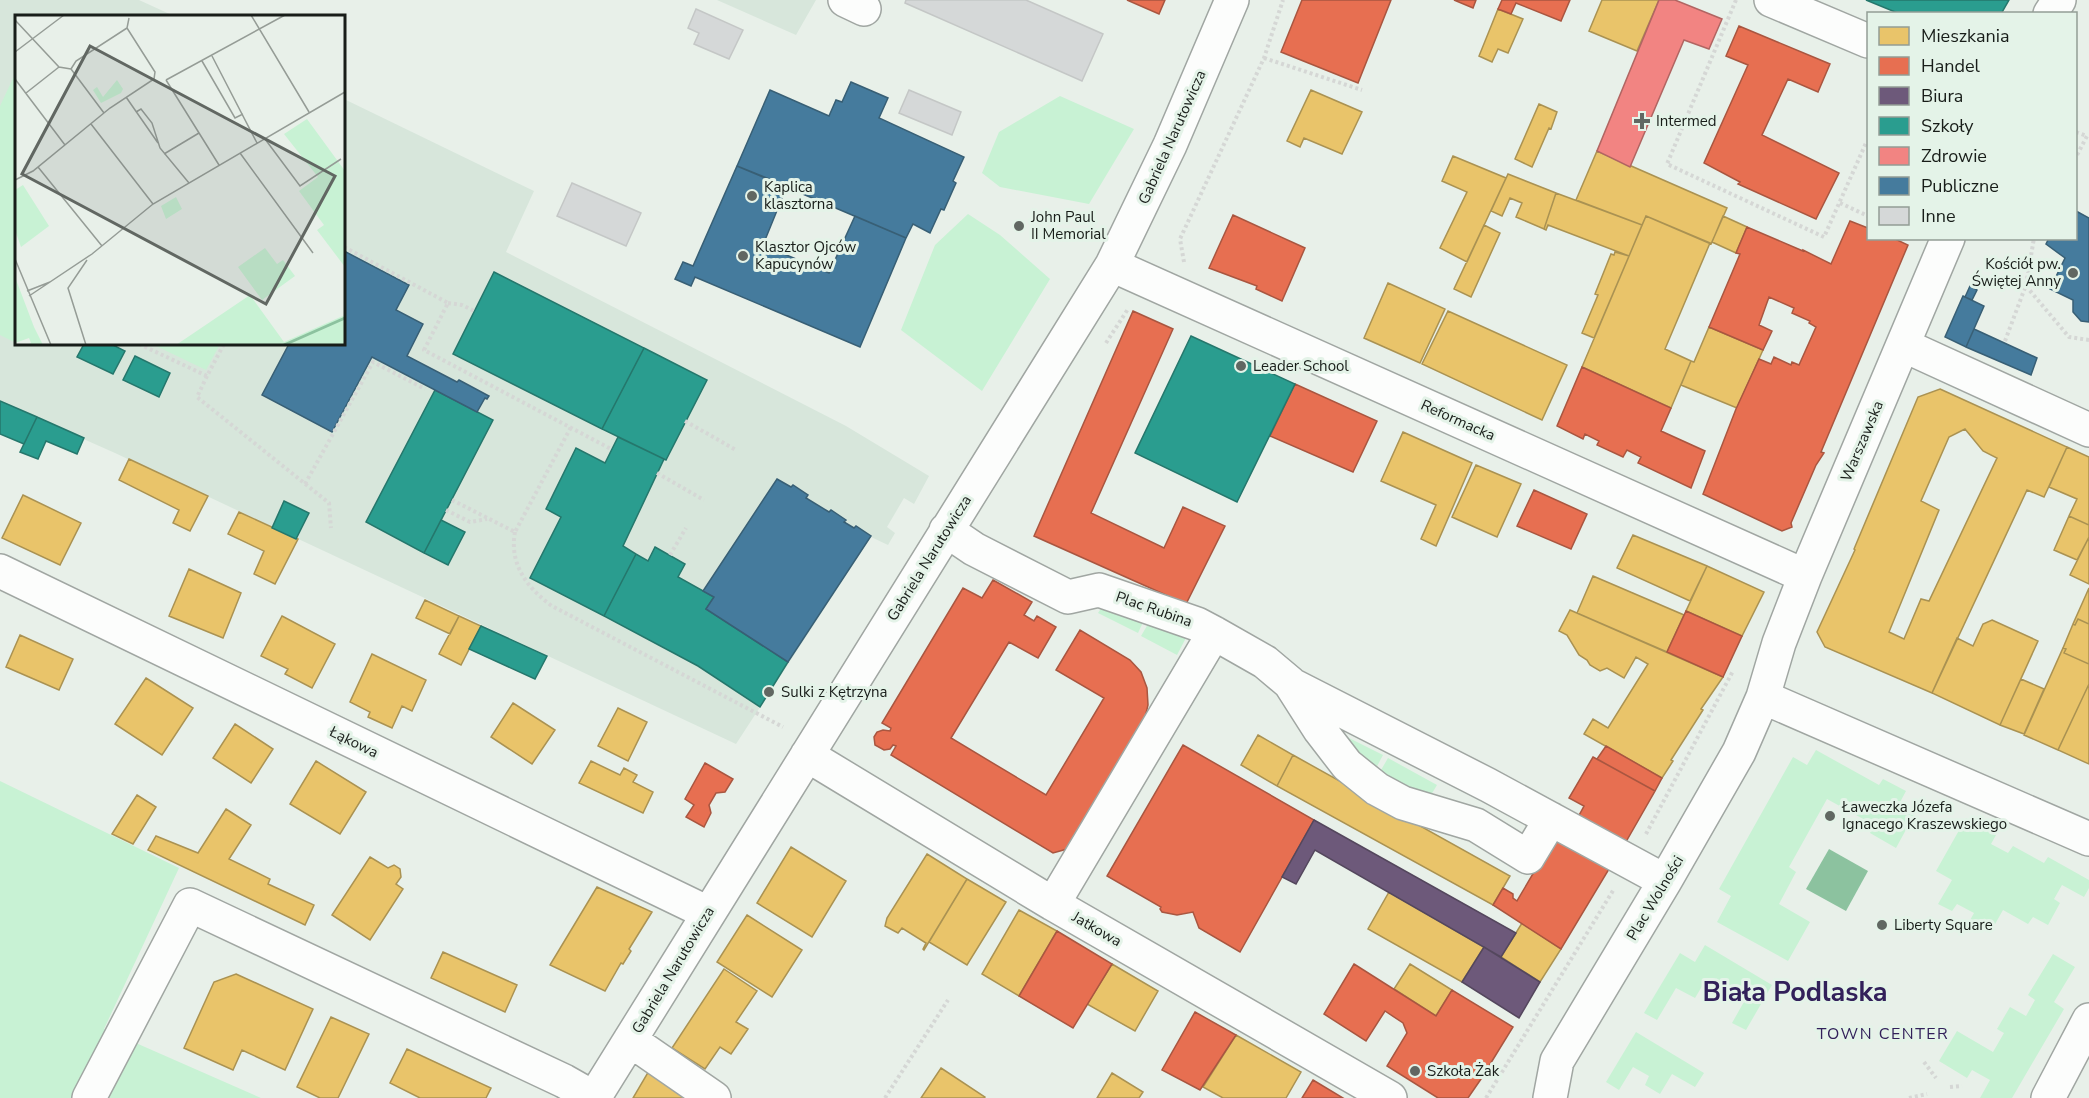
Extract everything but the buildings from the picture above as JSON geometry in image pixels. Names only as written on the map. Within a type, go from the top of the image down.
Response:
[{"type":"street","name":"Gabriela Narutowicza","points":[[594,1098],[1112,265],[1170,145],[1232,0]]},
{"type":"street","points":[[1771,0],[1867,40]]},
{"type":"street","name":"Warszawska","points":[[1779,643],[1805,576],[1947,240]]},
{"type":"street","name":"Reformacka","points":[[1112,265],[1805,576]]},
{"type":"street","points":[[1903,345],[2089,430]]},
{"type":"street","name":"Plac Rubina","points":[[946,530],[974,549],[1068,597],[1099,590],[1197,624],[1265,662],[1290,684],[1497,789],[1665,881]]},
{"type":"street","name":"Łąkowa","points":[[0,571],[708,913]]},
{"type":"street","points":[[1053,904],[1214,633]]},
{"type":"street","name":"Plac Wolności","points":[[1550,1098],[1557,1061],[1665,881],[1738,752],[1763,697],[1779,643]]},
{"type":"street","name":"Plac Rubina","points":[[1290,684],[1320,730],[1347,765],[1377,789],[1403,802],[1476,825],[1528,856],[1551,819]]},
{"type":"street","points":[[1763,697],[2089,839]]},
{"type":"street","name":"Jatkowa","points":[[807,755],[1053,904],[1390,1098]]},
{"type":"street","points":[[1476,825],[1497,789]]},
{"type":"street","points":[[89,1098],[190,905],[553,1076],[594,1098]]},
{"type":"street","points":[[2048,1098],[2089,1020]]},
{"type":"street","points":[[630,1040],[714,1098]]},
{"type":"path","points":[[1185,264],[1180,239],[1264,58],[1283,0]]},
{"type":"path","points":[[1736,0],[1667,164],[1824,237],[1866,143]]},
{"type":"path","points":[[1264,58],[1362,90]]},
{"type":"path","points":[[2077,155],[2088,136]]},
{"type":"path","points":[[1840,203],[1867,215]]},
{"type":"path","points":[[2005,341],[2026,285],[2034,240]]},
{"type":"path","points":[[345,248],[448,303],[462,305],[474,311]]},
{"type":"path","points":[[2026,285],[2069,337],[2089,340]]},
{"type":"path","points":[[448,303],[424,350],[611,449]]},
{"type":"path","points":[[141,345],[207,376]]},
{"type":"path","points":[[223,345],[197,397],[329,503],[332,528]]},
{"type":"path","points":[[305,484],[373,362],[425,389]]},
{"type":"path","points":[[685,421],[736,450]]},
{"type":"path","points":[[571,427],[515,532],[513,551],[521,572],[536,593],[552,606],[783,727]]},
{"type":"path","points":[[657,473],[704,500]]},
{"type":"path","points":[[452,500],[515,532]]},
{"type":"path","points":[[446,510],[470,522],[489,519]]},
{"type":"path","points":[[670,555],[686,528]]},
{"type":"path","points":[[885,1098],[948,1000]]},
{"type":"path","points":[[1924,1062],[1936,1078]]},
{"type":"path","points":[[1950,1087],[1962,1086]]},
{"type":"path","points":[[1909,1098],[1927,1094]]},
{"type":"shaded area","points":[[0,0],[139,0],[172,15],[15,15],[15,345],[345,345],[345,99],[534,191],[506,252],[846,426],[929,476],[914,504],[904,498],[887,527],[895,533],[888,545],[871,537],[736,744],[115,453],[0,402]]},
{"type":"shaded area","points":[[717,0],[816,0],[796,35]]},
{"type":"shaded area","points":[[15,74],[15,342],[0,335],[0,106]]},
{"type":"shaded area","points":[[1060,96],[1134,129],[1089,204],[1000,187],[982,173],[999,132]]},
{"type":"shaded area","points":[[968,214],[1000,235],[1050,279],[982,391],[901,330],[935,245]]},
{"type":"shaded area","points":[[154,345],[219,345],[206,370]]},
{"type":"shaded area","points":[[1102,607],[1145,618],[1138,633],[1098,613]]},
{"type":"shaded area","points":[[1151,619],[1188,634],[1177,655],[1141,636]]},
{"type":"shaded area","points":[[1333,730],[1383,755],[1373,774]]},
{"type":"shaded area","points":[[1816,750],[1879,785],[1883,779],[1906,791],[1898,806],[1914,815],[1896,848],[1870,833],[1874,825],[1827,799],[1789,867],[1796,872],[1779,904],[1810,922],[1788,961],[1717,922],[1731,896],[1719,889],[1793,757],[1807,765]]},
{"type":"shaded area","points":[[1388,758],[1437,785],[1428,800],[1377,777]]},
{"type":"shaded area","points":[[0,781],[179,868],[104,1029],[261,1098],[0,1098]]},
{"type":"shaded area","points":[[1966,818],[1996,835],[1991,844],[2008,853],[2013,846],[2044,863],[2048,857],[2089,880],[2089,888],[2084,897],[2062,885],[2054,899],[2060,903],[2048,925],[2033,917],[2028,924],[2003,910],[1990,933],[1969,922],[1974,913],[1957,904],[1952,911],[1938,904],[1952,880],[1936,871]]},
{"type":"shaded area","points":[[1829,849],[1868,871],[1846,911],[1806,889]]},
{"type":"shaded area","points":[[1705,945],[1772,985],[1746,1030],[1732,1023],[1745,1000],[1707,978],[1695,998],[1676,988],[1657,1020],[1644,1013],[1680,953],[1695,962]]},
{"type":"shaded area","points":[[2053,954],[2075,967],[2054,1002],[2064,1009],[2012,1098],[1980,1098],[1990,1080],[1972,1070],[1967,1078],[1939,1061],[1957,1031],[1993,1052],[2004,1033],[1997,1029],[2010,1007],[2026,1016],[2035,1000],[2028,995]]},
{"type":"shaded area","points":[[1636,1032],[1704,1073],[1695,1087],[1672,1074],[1660,1094],[1645,1085],[1649,1076],[1633,1067],[1619,1090],[1606,1082]]},
{"type":"place","name":"Intermed","points":[[1642,121]]},
{"type":"place","name":"Kaplica klasztorna","points":[[752,196]]},
{"type":"place","name":"John Paul II Memorial","points":[[1019,226]]},
{"type":"place","name":"Klasztor Ojców Kapucynów","points":[[743,256]]},
{"type":"place","name":"Kościół pw. Świętej Anny","points":[[2073,273]]},
{"type":"place","name":"Leader School","points":[[1241,366]]},
{"type":"place","name":"Sulki z Kętrzyna","points":[[769,692]]},
{"type":"place","name":"Ławeczka Józefa Ignacego Kraszewskiego","points":[[1830,816]]},
{"type":"place","name":"Liberty Square","points":[[1882,925]]},
{"type":"place","name":"Szkoła Żak","points":[[1415,1071]]},
{"type":"district","name":"Biała Podlaska","points":[[1795,992]]},
{"type":"district","name":"TOWN CENTER","points":[[1883,1034]]}]
